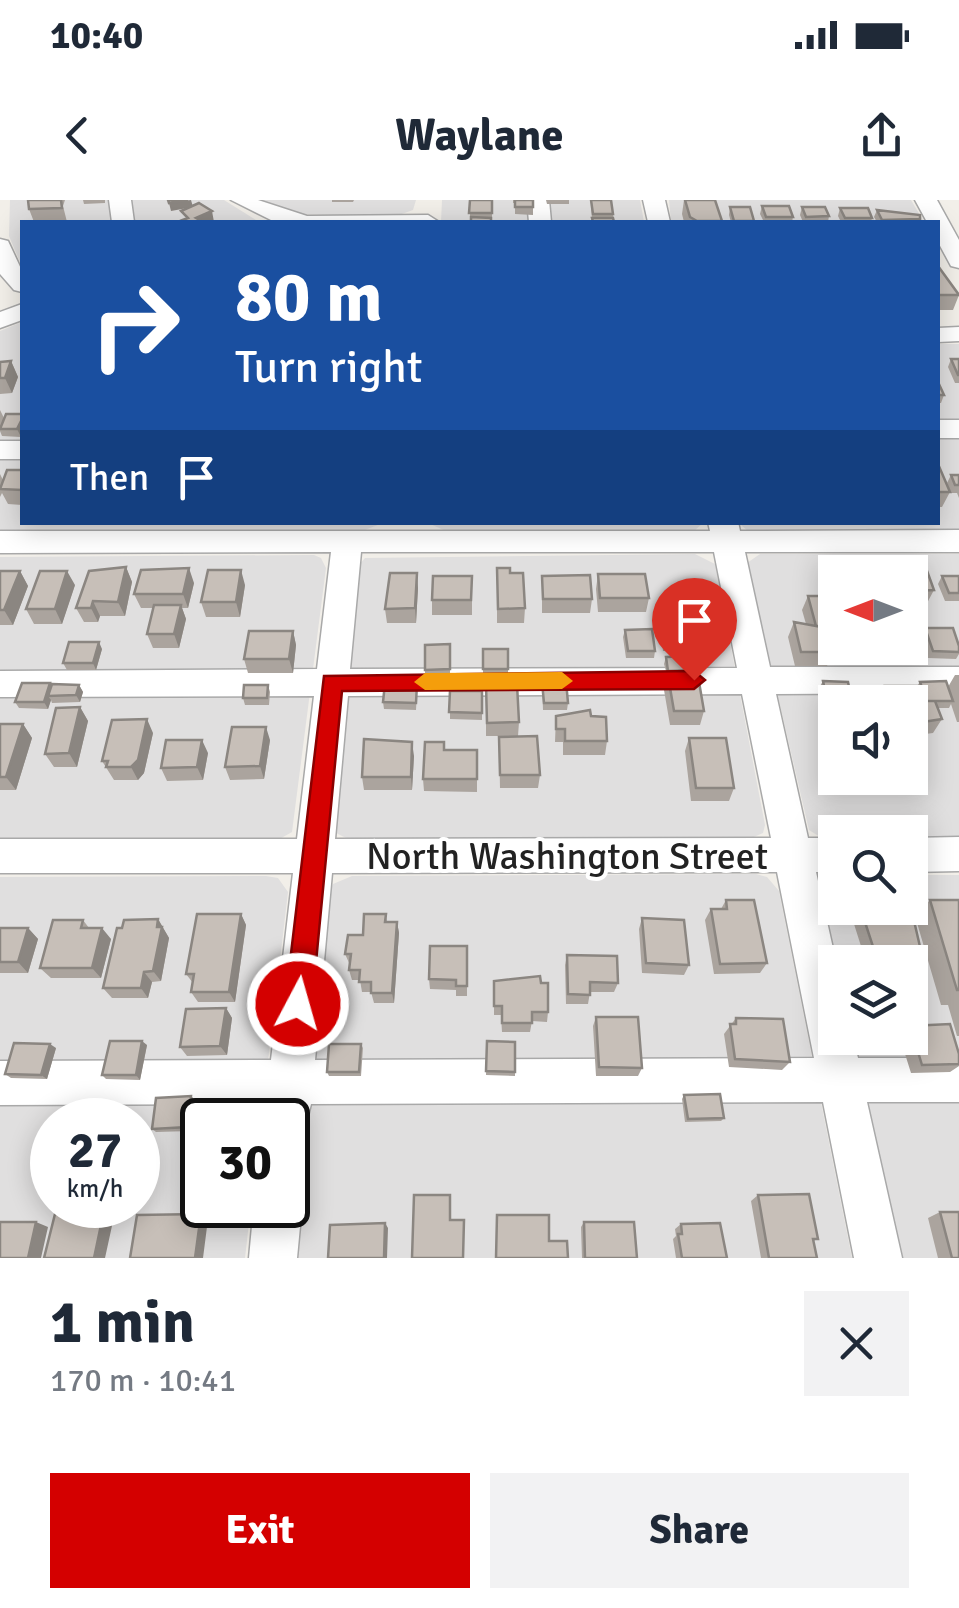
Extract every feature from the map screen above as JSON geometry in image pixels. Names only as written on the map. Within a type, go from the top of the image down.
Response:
[{"type":"street","points":[[242,200],[263,214],[290,220]]},
{"type":"street","points":[[940,230],[953,258]]},
{"type":"street","points":[[0,246],[9,270],[20,283]]},
{"type":"street","points":[[0,542],[347,541],[408,532],[725,532],[959,540]]},
{"type":"street","points":[[725,532],[878,1258]]},
{"type":"street","points":[[288,1098],[347,541]]},
{"type":"street","points":[[0,684],[959,680]]},
{"type":"street","points":[[928,855],[959,854]]},
{"type":"street","name":"North Washington Street","points":[[0,856],[818,855]]},
{"type":"street","points":[[310,1100],[840,1080],[959,1080]]},
{"type":"street","points":[[0,1083],[240,1098]]},
{"type":"street","points":[[273,1258],[276,1228]]},
{"type":"shaded area","points":[[10,200],[224,200],[256,220],[20,220],[20,262],[9,236]]},
{"type":"shaded area","points":[[255,200],[416,200],[413,210],[396,216],[288,214]]},
{"type":"shaded area","points":[[442,200],[640,200],[644,220],[441,220]]},
{"type":"shaded area","points":[[669,200],[911,200],[923,220],[671,220]]},
{"type":"shaded area","points":[[20,323],[20,525],[378,525],[357,533],[0,534],[0,331]]},
{"type":"shaded area","points":[[940,344],[959,344],[959,531],[748,531],[742,526],[940,525]]},
{"type":"shaded area","points":[[432,525],[701,525],[693,532],[448,532]]},
{"type":"shaded area","points":[[695,554],[715,564],[765,825],[763,833],[747,840],[352,841],[336,833],[358,566],[365,558]]},
{"type":"shaded area","points":[[760,554],[959,554],[959,839],[928,839],[928,815],[818,815],[818,836],[809,830],[747,563]]},
{"type":"shaded area","points":[[0,557],[321,558],[326,568],[292,832],[276,841],[0,842]]},
{"type":"shaded area","points":[[928,875],[959,875],[959,1258],[903,1258],[857,1055],[928,1055],[928,945],[833,945],[828,925],[928,925]]},
{"type":"shaded area","points":[[352,876],[767,877],[779,891],[852,1258],[296,1258],[299,1228],[310,1228],[310,1098],[328,893],[333,884]]},
{"type":"shaded area","points":[[0,877],[278,878],[288,892],[264,1098],[180,1098],[180,1228],[248,1228],[245,1258],[0,1258]]},
{"type":"building","points":[[28,200],[61,200],[62,208],[29,209]]},
{"type":"building","points":[[470,200],[492,200],[492,213],[469,213]]},
{"type":"building","points":[[515,200],[533,200],[533,207],[515,207]]},
{"type":"building","points":[[591,200],[611,200],[613,214],[593,214]]},
{"type":"building","points":[[685,200],[715,200],[722,220],[695,220],[690,217]]},
{"type":"building","points":[[199,203],[212,211],[196,218],[200,220],[183,220],[188,218],[181,211]]},
{"type":"building","points":[[762,206],[789,206],[793,217],[766,217]]},
{"type":"building","points":[[730,207],[750,207],[754,220],[734,220]]},
{"type":"building","points":[[802,207],[825,207],[829,216],[806,217]]},
{"type":"building","points":[[840,208],[868,208],[872,218],[845,218]]},
{"type":"building","points":[[877,210],[920,215],[920,219],[882,220]]},
{"type":"building","points":[[940,269],[959,295],[940,295]]},
{"type":"building","points":[[951,359],[959,359],[959,375],[958,375]]},
{"type":"building","points":[[11,361],[5,378],[0,378],[0,362]]},
{"type":"building","points":[[6,414],[20,414],[17,429],[0,429]]},
{"type":"building","points":[[940,469],[950,492],[940,492]]},
{"type":"building","points":[[7,470],[20,470],[20,490],[0,489]]},
{"type":"building","points":[[126,567],[118,602],[93,601],[91,608],[76,608],[89,571]]},
{"type":"building","points":[[189,568],[183,594],[134,594],[141,570]]},
{"type":"building","points":[[497,568],[523,573],[525,608],[498,609]]},
{"type":"building","points":[[208,570],[241,570],[236,602],[201,602]]},
{"type":"building","points":[[0,571],[20,571],[4,610],[0,610]]},
{"type":"building","points":[[40,571],[67,571],[55,609],[26,609]]},
{"type":"building","points":[[390,573],[417,573],[415,608],[385,609]]},
{"type":"building","points":[[598,574],[645,574],[649,598],[600,598]]},
{"type":"building","points":[[590,575],[592,599],[543,599],[542,576]]},
{"type":"building","points":[[433,576],[472,576],[471,600],[432,600]]},
{"type":"building","points":[[942,576],[959,576],[959,593],[949,593]]},
{"type":"building","points":[[808,596],[818,596],[816,626]]},
{"type":"building","points":[[676,597],[694,597],[697,614],[687,614],[698,643],[680,643],[679,636],[667,636],[662,602],[677,602]]},
{"type":"building","points":[[154,605],[181,605],[174,634],[147,634]]},
{"type":"building","points":[[794,622],[818,626],[818,652],[801,652]]},
{"type":"building","points":[[928,628],[953,628],[959,652],[933,651]]},
{"type":"building","points":[[652,629],[655,651],[628,651],[625,630]]},
{"type":"building","points":[[249,631],[293,631],[289,659],[244,659]]},
{"type":"building","points":[[69,642],[99,642],[93,663],[63,663]]},
{"type":"building","points":[[450,644],[450,669],[425,670],[425,645]]},
{"type":"building","points":[[483,649],[508,649],[508,669],[483,669]]},
{"type":"building","points":[[695,656],[697,670],[668,671],[666,657]]},
{"type":"building","points":[[668,676],[698,676],[704,711],[674,711]]},
{"type":"building","points":[[566,681],[568,703],[544,703],[542,682]]},
{"type":"building","points":[[823,681],[849,685],[824,685]]},
{"type":"building","points":[[946,681],[953,701],[928,701],[928,685],[920,682]]},
{"type":"building","points":[[22,683],[50,683],[44,702],[15,702]]},
{"type":"building","points":[[385,683],[417,684],[416,703],[383,702]]},
{"type":"building","points":[[52,684],[79,685],[76,695],[48,696]]},
{"type":"building","points":[[517,684],[519,722],[487,723],[486,685]]},
{"type":"building","points":[[244,685],[268,685],[267,698],[243,698]]},
{"type":"building","points":[[450,691],[482,691],[482,713],[449,712]]},
{"type":"building","points":[[928,701],[935,701],[942,719],[928,721]]},
{"type":"building","points":[[80,707],[69,753],[45,754],[56,708]]},
{"type":"building","points":[[590,710],[591,716],[606,717],[607,741],[565,741],[565,729],[556,729],[556,716]]},
{"type":"building","points":[[147,719],[138,760],[131,767],[106,767],[108,761],[102,761],[112,720]]},
{"type":"building","points":[[0,724],[23,724],[6,777],[0,777]]},
{"type":"building","points":[[232,727],[266,727],[260,766],[225,767]]},
{"type":"building","points":[[537,736],[540,775],[500,775],[499,737]]},
{"type":"building","points":[[689,738],[726,738],[734,788],[696,788]]},
{"type":"building","points":[[364,739],[412,742],[411,777],[362,777]]},
{"type":"building","points":[[166,740],[202,740],[197,767],[161,768]]},
{"type":"building","points":[[425,742],[444,742],[444,750],[477,750],[477,779],[423,779]]},
{"type":"building","points":[[726,900],[754,900],[767,963],[720,964],[711,909],[727,909]]},
{"type":"building","points":[[930,900],[959,900],[959,990],[957,990]]},
{"type":"building","points":[[197,914],[241,914],[229,992],[191,992],[194,974],[186,974]]},
{"type":"building","points":[[364,914],[386,914],[385,922],[397,922],[392,993],[371,993],[371,982],[359,982],[360,970],[349,970],[351,954],[345,954],[348,935],[363,935]]},
{"type":"building","points":[[642,918],[684,920],[689,965],[646,963]]},
{"type":"building","points":[[158,919],[157,927],[162,927],[153,971],[144,972],[141,988],[103,988],[117,928],[122,928],[124,920]]},
{"type":"building","points":[[53,920],[83,920],[81,928],[102,928],[92,968],[40,968]]},
{"type":"building","points":[[866,925],[915,925],[920,945],[872,945]]},
{"type":"building","points":[[0,928],[28,928],[18,962],[0,962]]},
{"type":"building","points":[[430,946],[467,946],[467,986],[456,986],[456,980],[429,979]]},
{"type":"building","points":[[567,955],[617,956],[618,983],[590,982],[590,995],[568,994]]},
{"type":"building","points":[[540,976],[541,983],[548,983],[548,1012],[532,1012],[532,1023],[502,1023],[502,1006],[494,1006],[494,981]]},
{"type":"building","points":[[226,1008],[220,1046],[180,1047],[186,1009]]},
{"type":"building","points":[[596,1017],[638,1017],[642,1068],[599,1067]]},
{"type":"building","points":[[736,1018],[783,1019],[790,1062],[735,1059],[730,1024],[736,1024]]},
{"type":"building","points":[[950,1024],[959,1064],[922,1065],[919,1055],[928,1055],[928,1025]]},
{"type":"building","points":[[110,1041],[142,1041],[136,1075],[102,1075]]},
{"type":"building","points":[[487,1041],[515,1042],[515,1072],[486,1071]]},
{"type":"building","points":[[14,1043],[50,1044],[41,1075],[5,1074]]},
{"type":"building","points":[[329,1044],[361,1044],[359,1072],[327,1072]]},
{"type":"building","points":[[720,1094],[724,1118],[688,1119],[684,1095]]},
{"type":"building","points":[[191,1096],[180,1098],[180,1127],[160,1129],[160,1098],[156,1098]]},
{"type":"building","points":[[809,1194],[818,1239],[813,1239],[817,1258],[769,1258],[758,1195]]},
{"type":"building","points":[[414,1195],[450,1195],[450,1220],[464,1220],[463,1258],[412,1258]]},
{"type":"building","points":[[940,1212],[959,1212],[959,1258],[952,1258]]},
{"type":"building","points":[[180,1214],[180,1228],[199,1228],[195,1258],[130,1258],[135,1228],[160,1228],[160,1215]]},
{"type":"building","points":[[497,1215],[549,1215],[549,1241],[567,1241],[568,1258],[496,1258]]},
{"type":"building","points":[[0,1222],[30,1222],[30,1228],[35,1228],[28,1258],[0,1258]]},
{"type":"building","points":[[584,1222],[634,1222],[637,1258],[585,1258]]},
{"type":"building","points":[[385,1223],[384,1258],[328,1258],[330,1225]]},
{"type":"building","points":[[720,1223],[727,1258],[682,1258],[678,1234],[682,1234],[681,1224]]},
{"type":"building","points":[[52,1228],[100,1228],[94,1258],[44,1258]]},
{"type":"slow traffic","points":[[425,682],[562,681]]},
{"type":"route","points":[[298,1004],[332,682],[694,680]]}]
